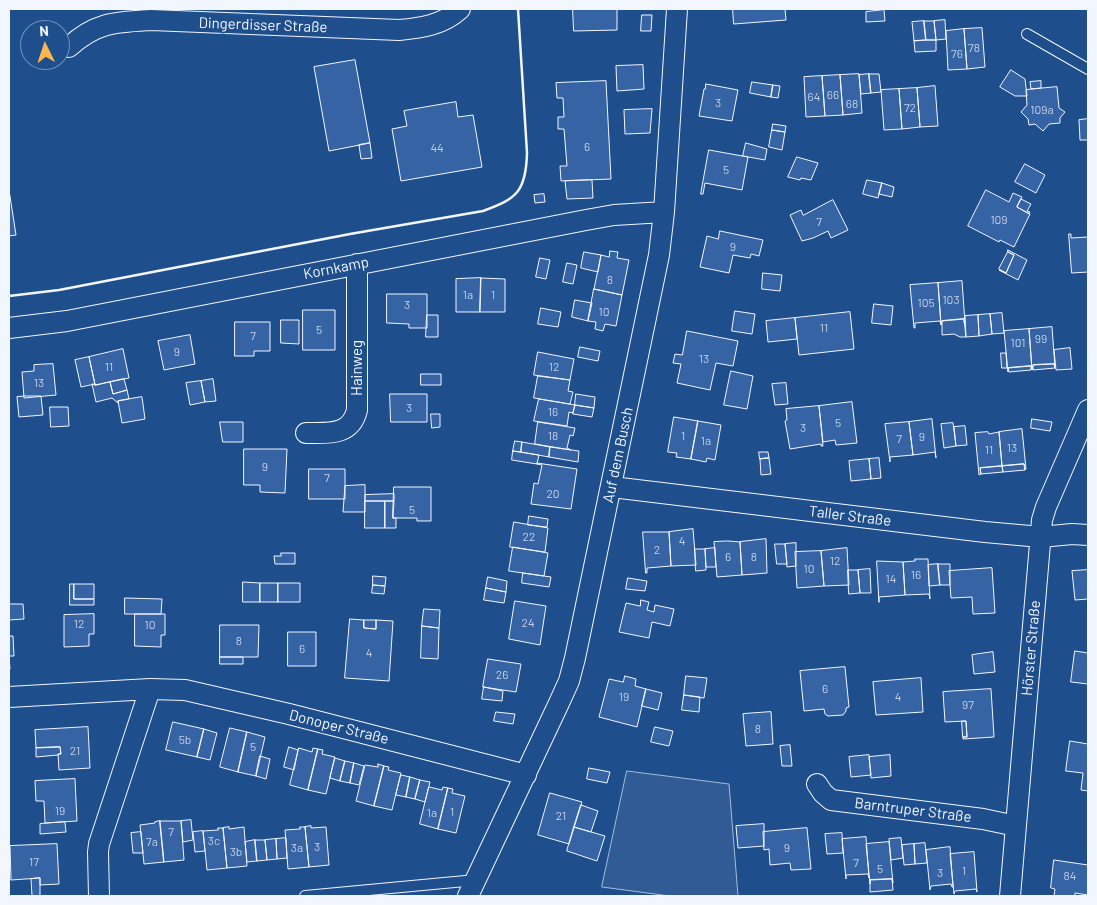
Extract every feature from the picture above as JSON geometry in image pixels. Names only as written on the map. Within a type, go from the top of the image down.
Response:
[{"type":"street","name":"Dingerdisser Straße","points":[[70,45],[82,35],[98,27],[118,22],[151,20],[399,30],[423,28],[440,22],[460,9]]},
{"type":"street","name":"Auf dem Busch","points":[[472,888],[569,681],[575,658],[656,272],[664,212],[677,9]]},
{"type":"street","name":"Kornkamp","points":[[9,328],[67,321],[614,215],[664,212]]},
{"type":"street","name":"Hainweg","points":[[306,433],[338,431],[353,423],[358,410],[358,264]]},
{"type":"street","name":"Hörster Straße","points":[[1010,896],[1040,537],[1046,507],[1088,410]]},
{"type":"street","name":"Taller Straße","points":[[612,488],[1040,537],[1072,534],[1088,535]]},
{"type":"street","name":"Donoper Straße","points":[[9,697],[150,688],[185,690],[308,719],[526,775]]},
{"type":"street","points":[[99,896],[99,844],[150,688]]},
{"type":"street","name":"Barntruper Straße","points":[[817,784],[831,800],[983,819],[1016,826]]},
{"type":"lane","points":[[1027,34],[1088,69]]},
{"type":"lane","name":"Auf dem Busch","points":[[305,896],[472,888]]},
{"type":"shaded area","points":[[627,771],[729,784],[738,896],[670,896],[602,887]]},
{"type":"building","points":[[573,9],[617,9],[617,30],[574,31]]},
{"type":"building","points":[[733,9],[785,9],[786,20],[734,24]]},
{"type":"building","points":[[884,10],[885,21],[866,22],[866,12]]},
{"type":"building","points":[[642,15],[652,15],[651,31],[641,31]]},
{"type":"building","points":[[945,20],[946,39],[936,40],[934,21]]},
{"type":"building","points":[[924,21],[926,40],[914,41],[912,22]]},
{"type":"building","points":[[924,21],[934,21],[936,40],[926,40]]},
{"type":"building","points":[[982,28],[985,67],[967,69],[964,29]]},
{"type":"building","points":[[964,29],[967,69],[948,70],[946,31]]},
{"type":"building","points":[[936,40],[936,51],[915,52],[914,41]]},
{"type":"building","points":[[355,60],[370,143],[329,151],[314,67]]},
{"type":"building","points":[[643,65],[644,89],[617,91],[616,66]]},
{"type":"building","points":[[1011,70],[1025,79],[1027,96],[1015,96],[1000,87]]},
{"type":"building","points":[[859,74],[862,113],[843,115],[840,75]]},
{"type":"building","points":[[869,74],[871,93],[861,94],[859,75]]},
{"type":"building","points":[[869,74],[879,74],[881,92],[871,93]]},
{"type":"building","points":[[840,75],[843,115],[825,116],[822,76]]},
{"type":"building","points":[[822,76],[825,116],[806,117],[804,77]]},
{"type":"building","points":[[606,81],[611,179],[561,181],[560,166],[567,166],[564,129],[558,129],[558,117],[564,117],[563,98],[557,98],[556,83]]},
{"type":"building","points":[[1041,81],[1041,88],[1031,89],[1030,82]]},
{"type":"building","points":[[752,82],[773,85],[771,97],[750,93]]},
{"type":"building","points":[[706,84],[738,90],[732,121],[699,116]]},
{"type":"building","points":[[773,85],[780,86],[778,98],[771,97]]},
{"type":"building","points":[[935,86],[938,126],[920,127],[917,88]]},
{"type":"building","points":[[1057,87],[1059,108],[1065,112],[1060,118],[1060,123],[1049,124],[1043,131],[1035,124],[1029,125],[1028,119],[1021,112],[1027,105],[1026,90]]},
{"type":"building","points":[[917,88],[920,127],[902,129],[899,89]]},
{"type":"building","points":[[899,89],[902,129],[884,130],[881,90]]},
{"type":"building","points":[[456,102],[458,117],[473,115],[482,167],[401,181],[392,129],[407,126],[404,111]]},
{"type":"building","points":[[652,109],[650,133],[625,134],[624,110]]},
{"type":"building","points":[[1088,119],[1088,140],[1080,140],[1079,120]]},
{"type":"building","points":[[773,124],[786,126],[785,132],[772,130]]},
{"type":"building","points":[[772,130],[785,132],[782,150],[769,147]]},
{"type":"building","points":[[370,143],[372,158],[361,159],[359,145]]},
{"type":"building","points":[[746,143],[767,149],[765,160],[743,156]]},
{"type":"building","points":[[709,150],[748,157],[742,190],[705,183],[703,194],[701,194]]},
{"type":"building","points":[[797,157],[818,163],[811,180],[788,177]]},
{"type":"building","points":[[1025,164],[1045,175],[1036,193],[1015,182]]},
{"type":"building","points":[[592,180],[593,198],[567,199],[565,181]]},
{"type":"building","points":[[867,180],[882,183],[878,198],[863,194]]},
{"type":"building","points":[[882,183],[894,187],[892,197],[879,194]]},
{"type":"building","points":[[9,190],[16,235],[9,236]]},
{"type":"building","points":[[986,190],[1009,202],[1013,193],[1022,197],[1017,207],[1030,214],[1014,247],[1000,240],[999,242],[968,226]]},
{"type":"building","points":[[544,194],[545,202],[535,203],[534,195]]},
{"type":"building","points":[[1021,199],[1031,204],[1027,211],[1030,212],[1029,214],[1017,207]]},
{"type":"building","points":[[833,200],[848,230],[831,238],[828,231],[802,241],[790,215],[801,210],[803,215]]},
{"type":"building","points":[[720,231],[763,240],[759,256],[751,254],[750,258],[733,255],[729,273],[700,267],[707,236],[718,239]]},
{"type":"building","points":[[1069,234],[1071,234],[1071,238],[1088,237],[1088,272],[1072,273]]},
{"type":"building","points":[[1008,250],[1027,260],[1018,280],[999,270],[1006,273],[1014,255],[1008,252]]},
{"type":"building","points":[[610,251],[618,252],[617,258],[629,260],[622,295],[594,289],[601,255],[609,257]]},
{"type":"building","points":[[584,252],[601,255],[598,272],[581,268]]},
{"type":"building","points":[[1008,252],[1014,255],[1006,273],[999,269]]},
{"type":"building","points":[[540,258],[550,260],[546,279],[536,277]]},
{"type":"building","points":[[567,263],[577,265],[573,284],[563,282]]},
{"type":"building","points":[[763,273],[782,275],[780,291],[762,289]]},
{"type":"building","points":[[481,278],[505,279],[505,312],[480,312]]},
{"type":"building","points":[[481,278],[480,312],[456,312],[456,279]]},
{"type":"building","points":[[962,281],[965,323],[964,319],[942,321],[941,325],[938,283]]},
{"type":"building","points":[[938,283],[941,325],[940,321],[915,323],[914,328],[910,285]]},
{"type":"building","points":[[594,289],[622,295],[616,326],[605,324],[603,331],[595,329],[596,322],[588,321]]},
{"type":"building","points":[[387,294],[427,294],[427,328],[409,328],[409,324],[387,323]]},
{"type":"building","points":[[575,300],[592,303],[588,321],[572,317]]},
{"type":"building","points":[[874,304],[893,306],[891,325],[872,323]]},
{"type":"building","points":[[541,308],[561,312],[558,327],[538,324]]},
{"type":"building","points":[[303,310],[335,310],[335,350],[303,350]]},
{"type":"building","points":[[735,311],[755,314],[752,334],[732,331]]},
{"type":"building","points":[[850,312],[854,349],[799,355],[795,318]]},
{"type":"building","points":[[1002,313],[1004,333],[992,334],[990,314]]},
{"type":"building","points":[[990,314],[992,334],[979,336],[978,315]]},
{"type":"building","points":[[427,315],[438,315],[438,337],[426,337]]},
{"type":"building","points":[[978,315],[979,336],[966,337],[965,316]]},
{"type":"building","points":[[795,318],[797,339],[768,342],[766,321]]},
{"type":"building","points":[[964,319],[966,337],[954,334],[942,335],[942,321]]},
{"type":"building","points":[[281,320],[299,320],[299,344],[281,343]]},
{"type":"building","points":[[235,322],[270,322],[270,351],[254,351],[254,356],[235,356]]},
{"type":"building","points":[[1052,327],[1055,368],[1054,364],[1033,365],[1032,370],[1029,329]]},
{"type":"building","points":[[1029,329],[1032,370],[1031,366],[1008,368],[1008,372],[1004,331]]},
{"type":"building","points":[[687,331],[738,341],[733,366],[716,363],[710,390],[677,383],[681,364],[673,363],[675,354],[682,355]]},
{"type":"building","points":[[190,335],[195,364],[164,370],[158,341]]},
{"type":"building","points":[[580,347],[600,351],[598,361],[578,357]]},
{"type":"building","points":[[1070,348],[1072,369],[1056,370],[1054,350]]},
{"type":"building","points":[[123,349],[129,378],[95,385],[89,357]]},
{"type":"building","points":[[538,352],[574,359],[570,380],[534,375]]},
{"type":"building","points":[[1001,353],[1006,353],[1007,368],[1002,368]]},
{"type":"building","points":[[89,357],[95,384],[81,387],[75,360]]},
{"type":"building","points":[[53,364],[56,395],[24,398],[22,372],[34,371],[34,365]]},
{"type":"building","points":[[1054,364],[1055,368],[1033,370],[1033,365]]},
{"type":"building","points":[[1031,366],[1031,370],[1009,372],[1008,368]]},
{"type":"building","points":[[731,371],[753,376],[747,409],[724,405]]},
{"type":"building","points":[[421,374],[441,374],[441,385],[421,385]]},
{"type":"building","points":[[538,376],[570,380],[568,391],[573,392],[570,404],[534,398]]},
{"type":"building","points":[[124,379],[127,390],[113,394],[110,382]]},
{"type":"building","points":[[213,379],[216,401],[205,402],[201,381]]},
{"type":"building","points":[[201,381],[205,402],[190,405],[186,383]]},
{"type":"building","points":[[110,382],[113,394],[127,390],[129,399],[118,401],[118,403],[112,398],[96,402],[92,384]]},
{"type":"building","points":[[786,383],[788,404],[775,405],[772,384]]},
{"type":"building","points":[[390,394],[427,394],[427,422],[391,422]]},
{"type":"building","points":[[576,394],[595,397],[594,408],[575,405]]},
{"type":"building","points":[[41,396],[43,415],[19,417],[17,397]]},
{"type":"building","points":[[142,397],[145,419],[122,423],[118,401]]},
{"type":"building","points":[[539,399],[575,405],[573,413],[569,412],[567,426],[534,421]]},
{"type":"building","points":[[852,402],[857,443],[836,445],[835,440],[823,442],[819,406]]},
{"type":"building","points":[[575,405],[594,408],[592,417],[573,414]]},
{"type":"building","points":[[819,406],[823,446],[821,444],[790,449],[785,421],[787,420],[786,409]]},
{"type":"building","points":[[50,407],[68,407],[69,426],[51,427]]},
{"type":"building","points":[[431,414],[440,414],[440,427],[432,428]]},
{"type":"building","points":[[674,417],[698,421],[691,459],[676,457],[677,453],[668,452]]},
{"type":"building","points":[[932,419],[936,458],[935,452],[913,455],[909,422]]},
{"type":"building","points":[[1032,419],[1052,422],[1050,431],[1031,428]]},
{"type":"building","points":[[698,421],[721,425],[715,460],[707,458],[706,462],[691,459]]},
{"type":"building","points":[[220,422],[243,422],[243,442],[223,442]]},
{"type":"building","points":[[538,422],[575,428],[573,436],[570,435],[567,448],[571,450],[535,444]]},
{"type":"building","points":[[909,422],[913,455],[890,457],[890,462],[885,424]]},
{"type":"building","points":[[953,423],[956,446],[944,448],[941,424]]},
{"type":"building","points":[[965,426],[967,445],[956,446],[954,427]]},
{"type":"building","points":[[1022,429],[1026,469],[1024,464],[1002,466],[999,432]]},
{"type":"building","points":[[988,432],[989,434],[999,432],[1002,466],[980,468],[981,474],[979,475],[975,433]]},
{"type":"building","points":[[515,441],[522,442],[521,452],[513,451]]},
{"type":"building","points":[[522,442],[550,447],[549,457],[521,452]]},
{"type":"building","points":[[550,447],[579,451],[578,462],[549,457]]},
{"type":"building","points":[[244,449],[287,449],[285,493],[260,492],[260,485],[244,485]]},
{"type":"building","points":[[513,451],[539,455],[537,464],[512,460]]},
{"type":"building","points":[[759,452],[768,452],[769,458],[760,459]]},
{"type":"building","points":[[769,458],[771,474],[761,475],[760,459]]},
{"type":"building","points":[[879,458],[881,478],[871,479],[869,459]]},
{"type":"building","points":[[869,459],[871,479],[851,481],[849,461]]},
{"type":"building","points":[[537,463],[577,469],[571,509],[531,504],[534,483],[538,484],[542,465]]},
{"type":"building","points":[[1024,464],[1025,470],[1003,472],[1002,466]]},
{"type":"building","points":[[1002,466],[1003,472],[981,474],[980,468]]},
{"type":"building","points":[[309,469],[345,469],[345,499],[309,499]]},
{"type":"building","points":[[365,485],[365,512],[343,512],[345,486]]},
{"type":"building","points":[[394,487],[431,487],[431,521],[417,521],[417,518],[393,518]]},
{"type":"building","points":[[394,494],[394,501],[365,501],[365,495]]},
{"type":"building","points":[[365,501],[385,501],[385,528],[365,528]]},
{"type":"building","points":[[385,501],[394,501],[393,518],[396,518],[396,528],[385,528]]},
{"type":"building","points":[[529,516],[548,519],[547,527],[528,525]]},
{"type":"building","points":[[514,522],[548,528],[545,552],[510,547]]},
{"type":"building","points":[[693,529],[696,565],[671,566],[669,532]]},
{"type":"building","points":[[643,532],[669,532],[671,566],[647,568],[646,573]]},
{"type":"building","points":[[766,539],[767,573],[742,575],[740,542]]},
{"type":"building","points":[[714,542],[740,542],[742,575],[717,577]]},
{"type":"building","points":[[796,543],[796,566],[787,567],[785,544]]},
{"type":"building","points":[[775,544],[785,544],[787,564],[777,564]]},
{"type":"building","points":[[513,547],[548,553],[544,576],[509,571]]},
{"type":"building","points":[[715,548],[716,567],[706,567],[705,549]]},
{"type":"building","points":[[847,548],[849,585],[824,586],[821,551]]},
{"type":"building","points":[[695,549],[705,549],[706,570],[696,571]]},
{"type":"building","points":[[821,551],[824,586],[797,588],[795,552]]},
{"type":"building","points":[[281,553],[295,553],[295,564],[275,564],[274,556],[281,556]]},
{"type":"building","points":[[915,559],[928,559],[930,599],[929,594],[905,595],[903,562],[915,561]]},
{"type":"building","points":[[877,561],[903,562],[905,595],[879,597],[879,602]]},
{"type":"building","points":[[938,564],[950,564],[950,585],[940,585]]},
{"type":"building","points":[[938,564],[940,585],[929,586],[928,565]]},
{"type":"building","points":[[992,568],[995,613],[973,614],[972,597],[951,598],[949,571]]},
{"type":"building","points":[[870,569],[871,593],[860,593],[858,570]]},
{"type":"building","points":[[848,570],[858,570],[860,593],[849,594]]},
{"type":"building","points":[[1088,570],[1088,599],[1075,600],[1072,571]]},
{"type":"building","points":[[523,573],[551,577],[549,587],[522,583]]},
{"type":"building","points":[[373,576],[386,577],[385,586],[373,585]]},
{"type":"building","points":[[488,577],[507,581],[506,592],[486,588]]},
{"type":"building","points":[[628,578],[647,581],[645,591],[626,589]]},
{"type":"building","points":[[243,582],[260,583],[260,602],[243,602]]},
{"type":"building","points":[[260,583],[278,583],[278,602],[260,602]]},
{"type":"building","points":[[278,583],[300,583],[300,602],[278,602]]},
{"type":"building","points":[[70,584],[74,584],[74,599],[94,599],[94,605],[70,605]]},
{"type":"building","points":[[74,584],[94,584],[94,599],[74,599]]},
{"type":"building","points":[[373,585],[385,586],[384,594],[372,593]]},
{"type":"building","points":[[486,588],[506,592],[504,603],[484,600]]},
{"type":"building","points":[[125,598],[162,599],[161,614],[125,614]]},
{"type":"building","points":[[641,600],[649,602],[647,610],[654,612],[655,605],[674,609],[670,626],[652,622],[649,638],[619,632],[626,603],[640,606]]},
{"type":"building","points":[[515,601],[546,606],[540,645],[509,639]]},
{"type":"building","points":[[9,604],[23,604],[24,619],[9,620]]},
{"type":"building","points":[[424,609],[440,610],[439,628],[422,626]]},
{"type":"building","points":[[94,614],[94,634],[89,634],[89,646],[64,647],[64,615]]},
{"type":"building","points":[[135,614],[165,614],[165,635],[161,635],[161,647],[135,646]]},
{"type":"building","points":[[350,619],[364,620],[364,628],[376,629],[376,620],[393,621],[389,681],[345,678]]},
{"type":"building","points":[[364,620],[376,620],[376,629],[364,628]]},
{"type":"building","points":[[220,625],[259,625],[258,657],[220,657]]},
{"type":"building","points":[[422,626],[439,628],[438,659],[421,658]]},
{"type":"building","points":[[288,632],[316,632],[316,666],[288,666]]},
{"type":"building","points":[[9,636],[13,636],[14,656],[9,656]]},
{"type":"building","points":[[1075,651],[1088,653],[1088,684],[1071,682]]},
{"type":"building","points":[[993,652],[995,672],[974,674],[972,655]]},
{"type":"building","points":[[220,657],[243,657],[243,664],[220,664]]},
{"type":"building","points":[[488,659],[521,664],[516,692],[483,687]]},
{"type":"building","points":[[845,667],[849,707],[846,708],[843,715],[828,716],[825,714],[824,709],[804,711],[800,671]]},
{"type":"building","points":[[625,676],[636,679],[635,686],[646,689],[637,727],[599,717],[609,679],[623,682]]},
{"type":"building","points":[[686,676],[707,678],[704,698],[684,695]]},
{"type":"building","points":[[921,678],[923,712],[876,715],[873,682]]},
{"type":"building","points":[[484,687],[503,691],[502,701],[482,699]]},
{"type":"building","points":[[646,689],[662,693],[658,710],[642,706]]},
{"type":"building","points":[[991,689],[994,737],[963,739],[963,737],[967,737],[966,721],[945,722],[943,692]]},
{"type":"building","points":[[684,695],[700,697],[699,712],[682,710]]},
{"type":"building","points":[[496,712],[515,714],[513,724],[494,721]]},
{"type":"building","points":[[771,712],[773,744],[746,746],[743,714]]},
{"type":"building","points":[[962,721],[966,721],[967,737],[963,737]]},
{"type":"building","points":[[173,722],[204,729],[197,757],[166,750]]},
{"type":"building","points":[[88,727],[90,768],[59,770],[58,754],[61,754],[60,747],[36,748],[35,730]]},
{"type":"building","points":[[655,727],[673,731],[669,746],[651,742]]},
{"type":"building","points":[[230,728],[247,732],[238,772],[220,767]]},
{"type":"building","points":[[204,729],[217,733],[210,760],[197,757]]},
{"type":"building","points":[[247,732],[265,737],[256,776],[238,772]]},
{"type":"building","points":[[1070,741],[1088,744],[1088,791],[1081,790],[1083,773],[1066,771]]},
{"type":"building","points":[[790,745],[792,766],[782,766],[780,746]]},
{"type":"building","points":[[60,747],[61,754],[36,757],[36,748]]},
{"type":"building","points":[[289,747],[298,750],[294,770],[284,767]]},
{"type":"building","points":[[299,748],[312,752],[313,748],[318,749],[308,790],[290,785]]},
{"type":"building","points":[[318,749],[323,750],[322,754],[335,757],[326,794],[308,790]]},
{"type":"building","points":[[869,755],[871,775],[851,777],[849,757]]},
{"type":"building","points":[[890,755],[891,776],[871,778],[869,757]]},
{"type":"building","points":[[260,756],[270,759],[266,779],[256,776]]},
{"type":"building","points":[[335,758],[345,761],[340,781],[330,778]]},
{"type":"building","points":[[345,761],[354,763],[350,783],[340,781]]},
{"type":"building","points":[[354,763],[364,766],[359,785],[350,783]]},
{"type":"building","points":[[378,764],[384,766],[374,806],[356,801],[365,765],[378,767]]},
{"type":"building","points":[[384,766],[389,767],[388,770],[401,773],[392,810],[374,806]]},
{"type":"building","points":[[589,768],[610,772],[607,783],[587,779]]},
{"type":"building","points":[[401,775],[410,777],[406,797],[396,795]]},
{"type":"building","points":[[410,777],[420,780],[415,799],[406,797]]},
{"type":"building","points":[[75,779],[77,821],[45,823],[44,801],[36,801],[35,781]]},
{"type":"building","points":[[420,780],[430,782],[425,802],[415,799]]},
{"type":"building","points":[[429,787],[442,790],[443,787],[448,788],[438,829],[420,824]]},
{"type":"building","points":[[448,788],[453,789],[452,793],[465,796],[456,833],[438,829]]},
{"type":"building","points":[[550,793],[582,802],[569,844],[538,835]]},
{"type":"building","points":[[581,805],[598,811],[591,832],[574,827]]},
{"type":"building","points":[[191,820],[193,840],[183,842],[181,821]]},
{"type":"building","points":[[160,821],[181,821],[184,860],[164,862]]},
{"type":"building","points":[[160,821],[164,862],[144,864],[140,825]]},
{"type":"building","points":[[65,822],[66,832],[40,834],[40,824]]},
{"type":"building","points":[[764,824],[764,846],[738,848],[736,826]]},
{"type":"building","points":[[311,826],[311,828],[326,827],[329,865],[309,867],[305,827]]},
{"type":"building","points":[[229,827],[229,829],[244,827],[247,866],[227,868],[223,828]]},
{"type":"building","points":[[300,827],[305,827],[309,867],[288,869],[285,830],[300,829]]},
{"type":"building","points":[[574,827],[605,836],[597,861],[567,851]]},
{"type":"building","points":[[218,828],[223,828],[227,868],[207,870],[203,831],[218,830]]},
{"type":"building","points":[[807,828],[811,869],[791,870],[790,863],[770,865],[769,849],[764,850],[763,832]]},
{"type":"building","points":[[203,831],[205,851],[195,852],[193,832]]},
{"type":"building","points":[[141,832],[143,853],[133,853],[131,833]]},
{"type":"building","points":[[842,833],[843,853],[827,854],[825,834]]},
{"type":"building","points":[[866,837],[869,878],[868,874],[846,875],[846,879],[842,839]]},
{"type":"building","points":[[286,838],[287,858],[277,859],[276,839]]},
{"type":"building","points":[[901,838],[903,858],[891,860],[889,839]]},
{"type":"building","points":[[276,839],[277,859],[267,860],[265,840]]},
{"type":"building","points":[[255,840],[257,861],[247,862],[245,842]]},
{"type":"building","points":[[255,840],[265,840],[267,860],[257,861]]},
{"type":"building","points":[[889,842],[893,883],[892,879],[870,880],[870,884],[866,844]]},
{"type":"building","points":[[925,843],[927,863],[915,864],[914,844]]},
{"type":"building","points":[[57,844],[59,884],[40,885],[40,878],[11,880],[10,846]]},
{"type":"building","points":[[914,844],[915,864],[904,865],[902,845]]},
{"type":"building","points":[[950,847],[953,887],[951,884],[931,886],[930,890],[926,850]]},
{"type":"building","points":[[974,852],[977,892],[976,889],[955,891],[954,894],[950,854]]},
{"type":"building","points":[[1054,860],[1088,865],[1088,895],[1075,893],[1075,896],[1054,896],[1055,889],[1051,888]]},
{"type":"building","points":[[40,878],[40,896],[32,896],[31,879]]},
{"type":"building","points":[[892,879],[893,890],[870,892],[870,880]]},
{"type":"wall","points":[[9,296],[59,290],[350,234],[483,211],[504,202],[512,197],[522,185],[527,153],[518,9]]}]
